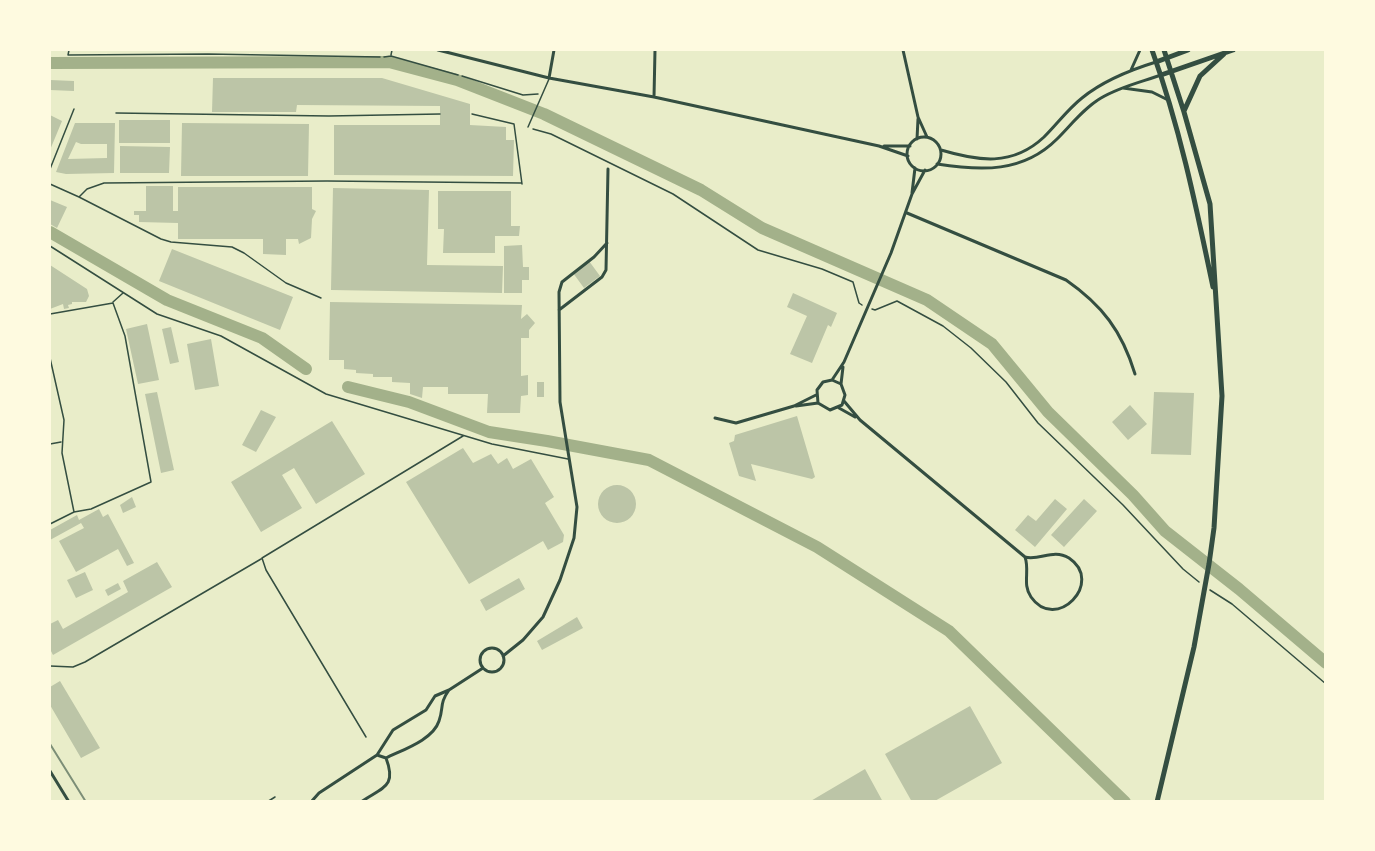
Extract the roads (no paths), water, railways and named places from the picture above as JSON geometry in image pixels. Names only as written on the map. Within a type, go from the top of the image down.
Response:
[{"type":"main road","points":[[1152,50],[1193,187],[1216,304]]},
{"type":"main road","points":[[1157,801],[1186,687],[1203,602],[1214,528],[1222,396],[1210,204],[1164,50]]},
{"type":"main road","points":[[1156,62],[1188,50]]},
{"type":"main road","points":[[1161,75],[1233,50]]},
{"type":"main road","points":[[1184,112],[1200,76],[1226,53]]},
{"type":"street","points":[[438,50],[549,78],[879,146],[908,156],[915,168],[907,213],[844,362],[832,380]]},
{"type":"street","points":[[549,78],[554,50]]},
{"type":"street","points":[[654,98],[656,50]]},
{"type":"street","points":[[903,50],[918,117],[927,137],[936,142],[941,150],[940,160],[925,170],[912,194]]},
{"type":"street","points":[[1131,70],[1140,50]]},
{"type":"street","points":[[941,150],[961,157],[980,160],[1012,156],[1042,138],[1084,96],[1131,70],[1156,62]]},
{"type":"street","points":[[937,164],[981,170],[1008,167],[1024,162],[1045,150],[1089,106],[1102,97],[1161,75]]},
{"type":"street","points":[[1121,88],[1152,92],[1168,100]]},
{"type":"street","points":[[917,139],[918,117]]},
{"type":"street","points":[[908,156],[910,146],[917,139],[927,137]]},
{"type":"street","points":[[879,146],[910,146]]},
{"type":"street","points":[[915,168],[925,170]]},
{"type":"street","points":[[559,310],[604,275],[606,270],[608,169]]},
{"type":"street","points":[[907,213],[1066,279],[1086,293],[1115,327],[1135,374]]},
{"type":"street","points":[[503,656],[524,640],[543,617],[561,580],[574,538],[577,521],[574,485],[560,402],[559,292],[562,282],[594,257],[607,243]]},
{"type":"street","points":[[840,384],[844,362]]},
{"type":"street","points":[[715,418],[736,423],[794,406],[816,395],[823,382],[832,380],[844,389],[844,401],[839,408],[830,410],[818,404],[794,406]]},
{"type":"street","points":[[816,395],[818,404]]},
{"type":"street","points":[[844,401],[860,420]]},
{"type":"street","points":[[839,408],[860,420],[1025,557],[1037,559],[1057,554],[1072,561],[1077,566],[1081,577],[1076,598],[1056,609],[1045,607],[1035,601],[1027,588],[1028,567],[1025,557]]},
{"type":"street","points":[[496,649],[503,656],[503,664],[499,669],[492,672],[483,668],[480,659],[486,650],[496,649]]},
{"type":"street","points":[[310,801],[377,755],[393,730],[426,710],[435,696],[483,668]]},
{"type":"street","points":[[377,755],[386,758],[431,733],[438,724],[440,706],[448,690]]},
{"type":"street","points":[[361,801],[388,783],[391,774],[386,758]]},
{"type":"street","points":[[50,771],[69,801]]},
{"type":"lane","points":[[391,56],[392,50]]},
{"type":"lane","points":[[384,57],[391,56],[458,75]]},
{"type":"lane","points":[[528,127],[549,78]]},
{"type":"lane","points":[[50,169],[74,109]]},
{"type":"lane","points":[[116,113],[329,116],[440,114]]},
{"type":"lane","points":[[79,197],[87,189],[104,183],[327,181],[521,183],[514,124],[472,114]]},
{"type":"lane","points":[[50,184],[162,239],[235,249],[252,258],[286,283],[321,298]]},
{"type":"lane","points":[[50,246],[156,314],[242,346],[326,394],[492,444],[569,459]]},
{"type":"lane","points":[[50,314],[113,303],[123,293]]},
{"type":"lane","points":[[50,524],[74,512],[90,509],[151,482],[135,395],[136,389],[124,336],[113,303]]},
{"type":"lane","points":[[50,358],[64,420],[62,453],[74,512]]},
{"type":"lane","points":[[50,666],[73,667],[85,662],[465,436]]},
{"type":"lane","points":[[50,444],[62,442]]},
{"type":"lane","points":[[262,558],[266,570],[366,737]]},
{"type":"lane","points":[[267,801],[275,797]]},
{"type":"waterway","points":[[50,63],[389,62],[457,80],[544,114],[701,190],[762,228],[927,300],[992,344],[1048,412],[1133,495],[1165,531],[1239,589],[1326,663]]},
{"type":"waterway","points":[[50,232],[167,300],[262,338],[306,369]]},
{"type":"waterway","points":[[348,387],[409,402],[489,432],[649,460],[817,547],[949,631],[1125,802]]},
{"type":"railway","points":[[50,744],[86,802]]}]
